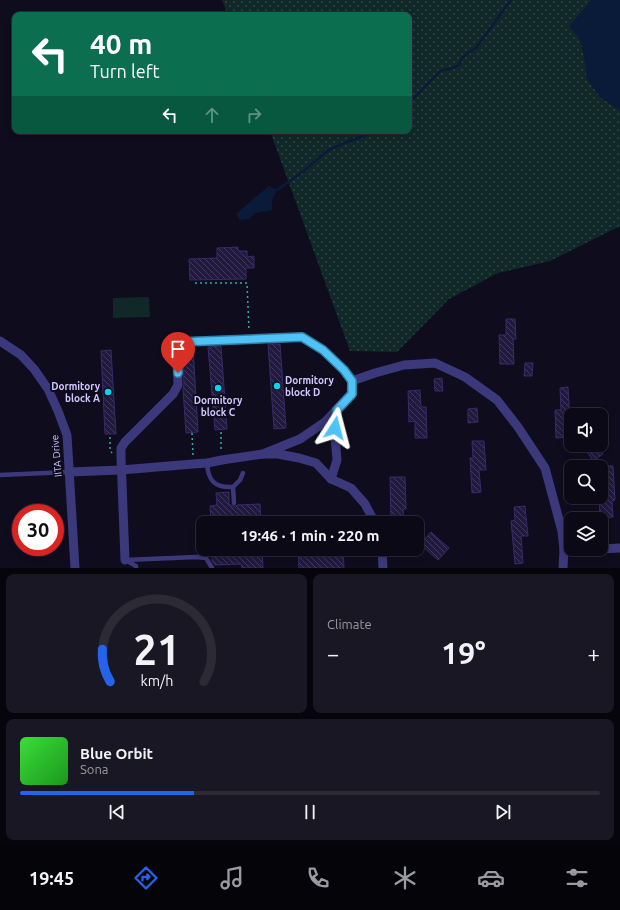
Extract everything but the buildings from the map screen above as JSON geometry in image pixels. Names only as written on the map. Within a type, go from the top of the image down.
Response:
[{"type":"street","points":[[125,560],[121,470],[122,448],[125,442],[173,394],[178,384],[177,347],[180,342],[302,337],[323,350],[344,370],[352,381],[352,394],[337,410],[325,422],[300,439],[263,454]]},
{"type":"street","name":"IITA Drive","points":[[0,341],[21,355],[34,369],[48,389],[67,435],[74,568]]},
{"type":"street","points":[[352,381],[404,365],[435,363],[465,377],[497,400],[518,426],[545,468],[562,531],[564,550],[563,568]]},
{"type":"street","points":[[331,479],[337,460],[335,436],[337,410]]},
{"type":"street","points":[[69,472],[121,470],[207,463],[263,454],[278,454],[316,463],[331,479],[351,488],[365,504],[371,516]]},
{"type":"street","points":[[608,549],[620,548]]},
{"type":"street","points":[[382,556],[382,568]]},
{"type":"lane","points":[[207,463],[207,470],[212,480],[216,484],[226,487],[233,487],[240,480],[243,473]]},
{"type":"lane","points":[[0,475],[69,472]]},
{"type":"lane","points":[[233,487],[234,503]]},
{"type":"lane","points":[[125,560],[196,557],[206,558],[212,568]]},
{"type":"lane","points":[[125,560],[136,566],[136,568]]},
{"type":"path","points":[[195,283],[247,283],[250,339]]},
{"type":"path","points":[[220,432],[222,460]]},
{"type":"path","points":[[192,433],[193,464]]},
{"type":"green space","points":[[222,0],[592,0],[570,26],[580,39],[584,55],[600,97],[620,110],[620,226],[550,261],[498,273],[449,299],[397,352],[350,351],[271,134],[412,134],[412,12],[227,12]]},
{"type":"green space","points":[[149,297],[150,317],[113,318],[113,298]]},
{"type":"water","points":[[592,0],[620,0],[620,110],[600,97],[587,79],[580,39],[569,26]]},
{"type":"water","points":[[269,186],[277,190],[272,200],[272,210],[256,213],[249,219],[240,220],[236,214]]},
{"type":"waterway","points":[[412,100],[440,71],[459,65],[462,58],[476,48],[511,0]]},
{"type":"waterway","points":[[277,190],[305,170],[327,151],[367,134]]},
{"type":"place","name":"Dormitory block D","points":[[277,386]]},
{"type":"place","name":"Dormitory block C","points":[[218,388]]},
{"type":"place","name":"Dormitory block A","points":[[108,392]]},
{"type":"route","points":[[178,373],[177,347],[180,342],[302,337],[323,350],[344,370],[352,381],[352,394],[337,410],[335,428]]}]
